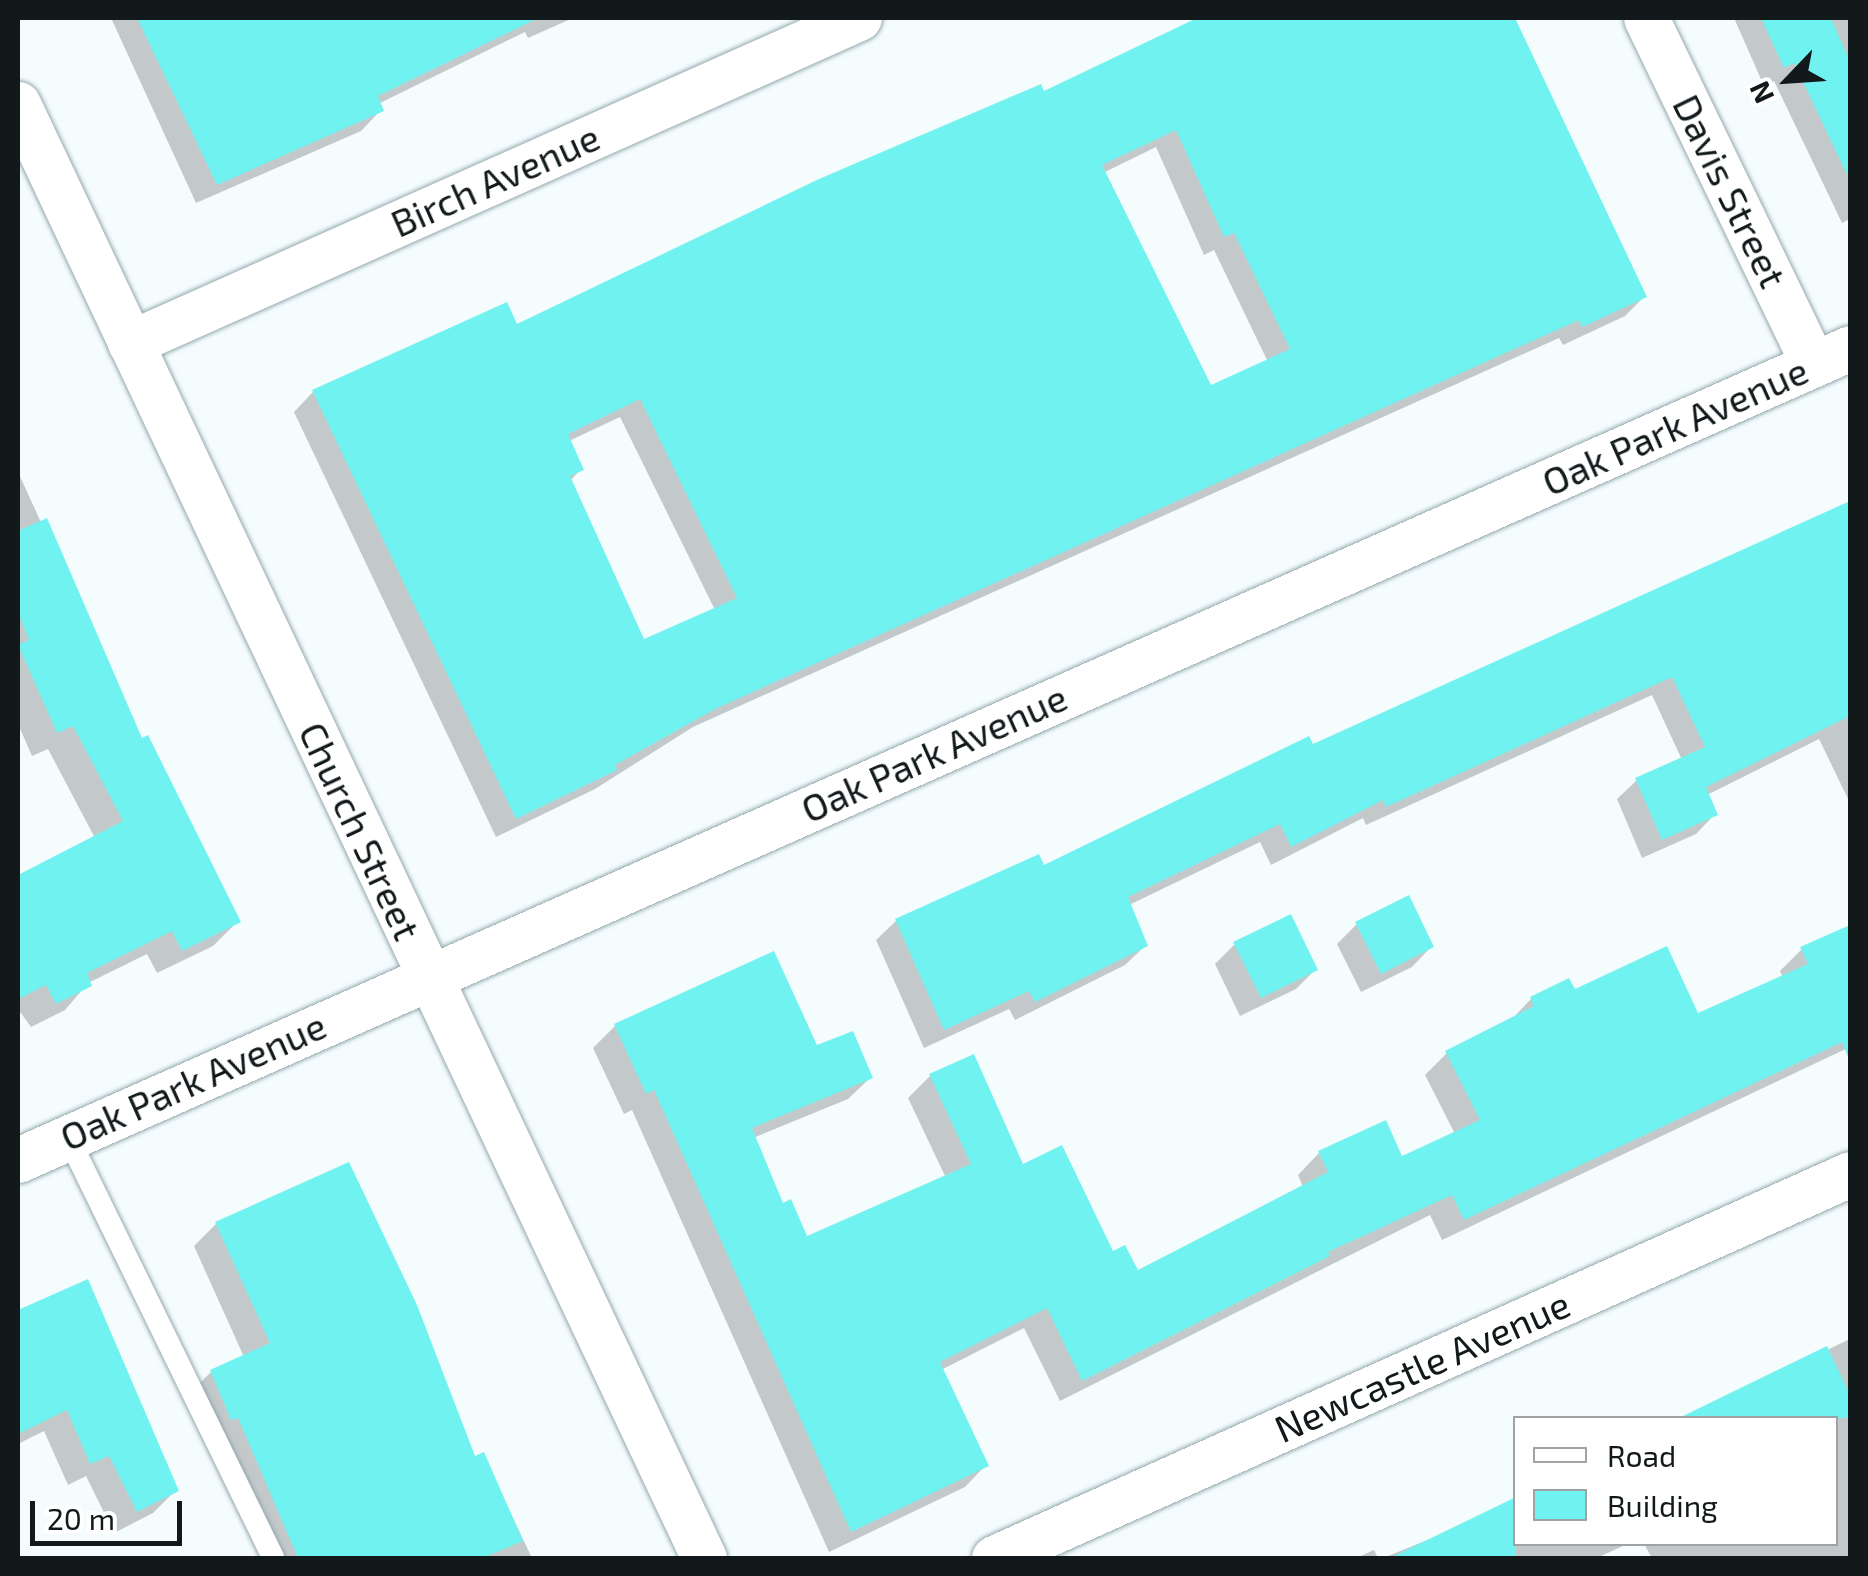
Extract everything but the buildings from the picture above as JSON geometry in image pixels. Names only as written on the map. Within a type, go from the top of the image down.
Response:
[{"type":"street","name":"Birch Avenue","points":[[130,343],[859,18]]},
{"type":"street","name":"Davis Street","points":[[1646,18],[1832,356]]},
{"type":"street","name":"Church Street","points":[[18,104],[704,1558]]},
{"type":"street","name":"Oak Park Avenue","points":[[18,1160],[1832,356]]},
{"type":"street","name":"Newcastle Avenue","points":[[994,1558],[1850,1174]]},
{"type":"lane","points":[[68,1137],[273,1558]]}]
